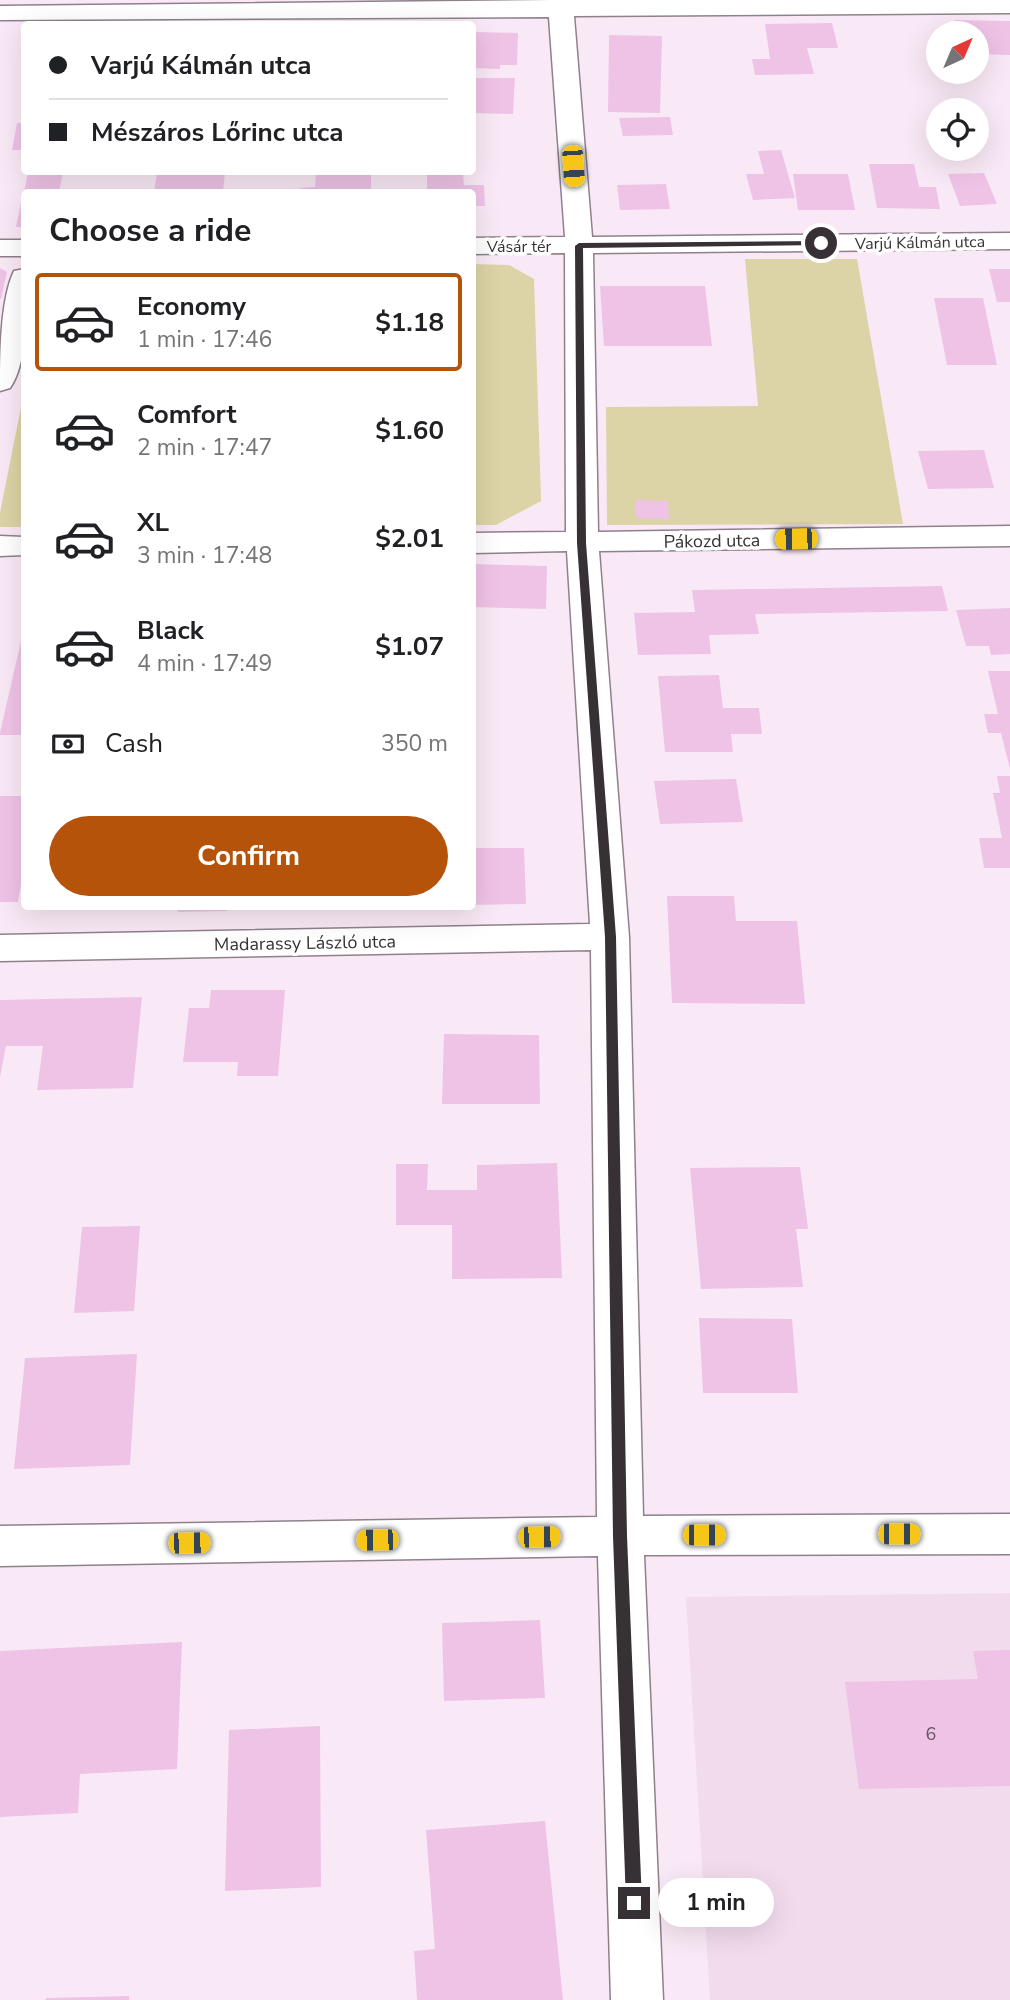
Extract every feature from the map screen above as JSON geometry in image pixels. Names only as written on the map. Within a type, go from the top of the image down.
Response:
[{"type":"street","points":[[562,4],[579,246],[582,543],[610,937],[620,1536],[637,2000]]},
{"type":"street","points":[[0,13],[562,4],[1010,6]]},
{"type":"street","name":"Varjú Kálmán utca","points":[[579,246],[1010,241]]},
{"type":"street","name":"Vásár tér","points":[[476,246],[579,246]]},
{"type":"street","points":[[0,248],[21,248]]},
{"type":"street","points":[[0,382],[21,290]]},
{"type":"street","name":"Pákozd utca","points":[[582,543],[1010,536]]},
{"type":"street","points":[[476,543],[582,543]]},
{"type":"street","points":[[0,546],[21,546]]},
{"type":"street","name":"Madarassy László utca","points":[[0,948],[610,937]]},
{"type":"street","points":[[0,1546],[620,1536],[1010,1534]]},
{"type":"shaded area","points":[[745,259],[857,259],[903,524],[607,525],[606,407],[758,406]]},
{"type":"shaded area","points":[[476,264],[509,265],[534,279],[541,501],[496,525],[476,525]]},
{"type":"shaded area","points":[[21,407],[21,527],[0,527],[0,513]]},
{"type":"shaded area","points":[[1010,1593],[1010,2000],[710,2000],[686,1597]]},
{"type":"building","points":[[955,20],[1010,21],[1010,55],[989,54],[989,21]]},
{"type":"building","points":[[832,23],[838,48],[807,48],[814,74],[755,75],[752,59],[770,59],[765,24]]},
{"type":"building","points":[[476,32],[518,33],[517,65],[500,65],[500,69],[476,68]]},
{"type":"building","points":[[609,35],[662,36],[660,113],[608,112]]},
{"type":"building","points":[[476,78],[515,78],[513,114],[476,113]]},
{"type":"building","points":[[670,117],[673,135],[623,136],[619,118]]},
{"type":"building","points":[[17,123],[21,123],[21,150],[12,150]]},
{"type":"building","points":[[781,150],[795,198],[753,200],[746,174],[764,174],[758,151]]},
{"type":"building","points":[[869,164],[914,164],[919,187],[936,187],[940,209],[877,208]]},
{"type":"building","points":[[984,173],[997,204],[960,206],[948,174]]},
{"type":"building","points":[[793,174],[848,174],[855,210],[798,210]]},
{"type":"building","points":[[27,175],[62,175],[60,189],[25,189]]},
{"type":"building","points":[[157,175],[225,175],[223,189],[154,189]]},
{"type":"building","points":[[316,175],[371,175],[371,189],[300,189],[315,187]]},
{"type":"building","points":[[427,175],[463,175],[464,185],[484,185],[485,206],[476,206],[476,189],[427,189]]},
{"type":"building","points":[[666,184],[670,209],[620,210],[617,185]]},
{"type":"building","points":[[21,203],[21,227],[16,227]]},
{"type":"building","points":[[0,268],[7,272],[1,299],[0,299]]},
{"type":"building","points":[[989,269],[1010,269],[1010,302],[997,302]]},
{"type":"building","points":[[600,286],[705,286],[712,346],[604,346]]},
{"type":"building","points":[[934,298],[983,298],[997,365],[947,365]]},
{"type":"building","points":[[984,450],[994,488],[928,489],[918,451]]},
{"type":"building","points":[[635,500],[668,501],[669,519],[636,518]]},
{"type":"building","points":[[476,564],[547,566],[546,609],[476,607]]},
{"type":"building","points":[[942,586],[948,611],[755,614],[759,634],[709,635],[711,654],[638,655],[634,613],[695,612],[692,590]]},
{"type":"building","points":[[1010,608],[1010,654],[991,655],[989,646],[966,646],[956,610]]},
{"type":"building","points":[[21,641],[21,735],[0,733]]},
{"type":"building","points":[[988,671],[1010,671],[1010,769],[1001,733],[988,733],[984,714],[998,714]]},
{"type":"building","points":[[719,675],[723,708],[759,708],[762,734],[731,734],[733,752],[665,752],[658,676]]},
{"type":"building","points":[[997,776],[1010,776],[1010,868],[984,868],[979,838],[1002,838],[993,793],[1000,793]]},
{"type":"building","points":[[736,779],[743,822],[660,824],[654,781]]},
{"type":"building","points":[[0,796],[21,796],[21,884],[18,902],[0,902]]},
{"type":"building","points":[[476,848],[524,848],[526,904],[476,905]]},
{"type":"building","points":[[667,896],[734,896],[736,921],[797,921],[805,1004],[672,1003]]},
{"type":"building","points":[[178,910],[227,910],[227,911]]},
{"type":"building","points":[[211,990],[285,990],[278,1076],[237,1076],[238,1062],[183,1062],[189,1008],[209,1008]]},
{"type":"building","points":[[142,997],[133,1088],[37,1090],[43,1046],[6,1046],[0,1077],[0,1000]]},
{"type":"building","points":[[444,1034],[539,1035],[540,1104],[442,1104]]},
{"type":"building","points":[[557,1163],[562,1278],[452,1279],[452,1225],[396,1225],[396,1164],[428,1164],[427,1190],[477,1190],[477,1165]]},
{"type":"building","points":[[800,1167],[808,1229],[796,1229],[803,1287],[701,1289],[690,1168]]},
{"type":"building","points":[[140,1226],[134,1311],[74,1313],[82,1227]]},
{"type":"building","points":[[699,1318],[792,1319],[798,1393],[703,1393]]},
{"type":"building","points":[[137,1354],[130,1465],[14,1469],[25,1358]]},
{"type":"building","points":[[540,1620],[545,1698],[444,1701],[442,1623]]},
{"type":"building","points":[[182,1642],[177,1769],[80,1774],[78,1813],[0,1817],[0,1651]]},
{"type":"building","points":[[1010,1650],[1010,1786],[859,1789],[845,1682],[978,1679],[973,1651]]},
{"type":"building","points":[[320,1726],[321,1887],[225,1891],[229,1730]]},
{"type":"building","points":[[545,1821],[563,2000],[417,2000],[414,1951],[435,1949],[426,1830]]},
{"type":"building","points":[[129,1996],[129,2000],[46,2000],[46,1998]]},
{"type":"route","points":[[634,1903],[620,1536],[610,937],[582,543],[579,246],[821,243]]}]
